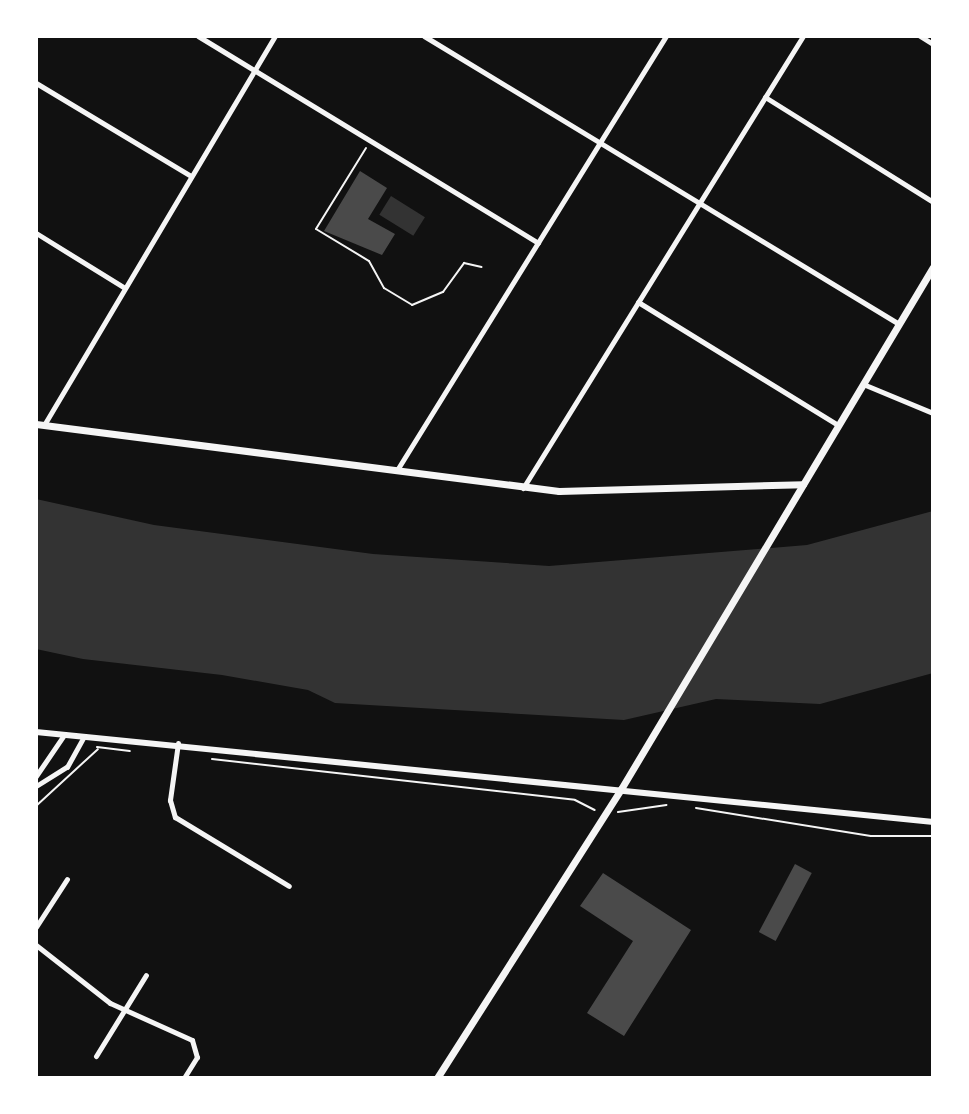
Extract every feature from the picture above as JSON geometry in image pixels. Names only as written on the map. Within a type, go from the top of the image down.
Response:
[{"type":"main road","points":[[437,1078],[621,789],[662,715],[933,267]]},
{"type":"main road","points":[[40,424],[523,488],[638,494],[803,484]]},
{"type":"street","points":[[198,36],[538,243]]},
{"type":"street","points":[[40,424],[275,36]]},
{"type":"street","points":[[424,36],[899,324]]},
{"type":"street","points":[[397,471],[666,36]]},
{"type":"street","points":[[523,488],[803,36]]},
{"type":"street","points":[[920,36],[933,44]]},
{"type":"street","points":[[36,83],[191,176]]},
{"type":"street","points":[[765,97],[933,202]]},
{"type":"street","points":[[36,233],[123,287]]},
{"type":"street","points":[[638,302],[838,425]]},
{"type":"street","points":[[863,384],[933,413]]},
{"type":"street","points":[[36,732],[178,743],[933,822]]},
{"type":"street","points":[[36,776],[64,734]]},
{"type":"street","points":[[36,786],[67,767],[84,736]]},
{"type":"street","points":[[178,743],[170,800],[175,817],[289,886]]},
{"type":"street","points":[[36,927],[67,879]]},
{"type":"street","points":[[36,945],[125,1010],[198,1048],[184,1078]]},
{"type":"street","points":[[96,1056],[146,975]]},
{"type":"path","points":[[370,141],[316,229],[369,261],[384,288],[412,305],[443,292],[464,263],[482,267]]},
{"type":"path","points":[[84,736],[99,748],[145,752]]},
{"type":"path","points":[[36,806],[99,748]]},
{"type":"path","points":[[207,758],[575,800],[605,811],[677,804]]},
{"type":"path","points":[[692,807],[871,836],[933,836]]},
{"type":"shaded area","points":[[391,196],[425,217],[413,236],[379,215]]},
{"type":"shaded area","points":[[36,499],[154,525],[373,554],[549,566],[807,545],[933,511],[933,673],[820,704],[716,699],[624,720],[335,703],[308,690],[222,675],[83,659],[36,649]]},
{"type":"building","points":[[360,171],[387,188],[368,219],[395,234],[382,255],[324,231]]},
{"type":"building","points":[[795,864],[812,873],[776,941],[759,932]]},
{"type":"building","points":[[603,873],[691,930],[624,1036],[587,1013],[633,941],[580,906]]}]
